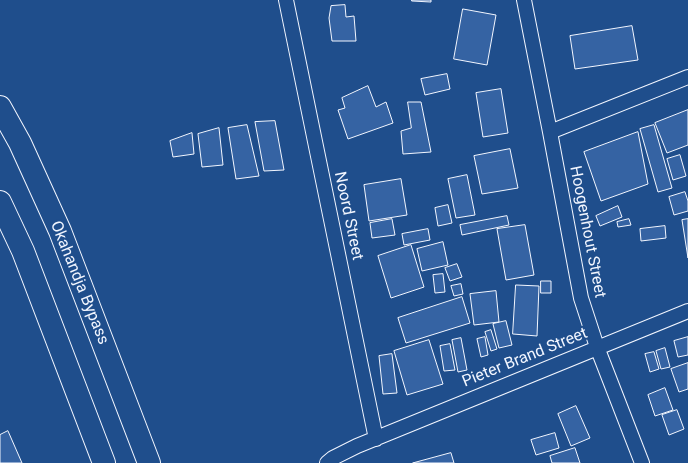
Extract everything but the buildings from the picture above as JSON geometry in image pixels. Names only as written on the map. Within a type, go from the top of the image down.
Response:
[{"type":"highway","name":"Okahandja Bypass","points":[[0,107],[20,143],[60,232],[149,463]]},
{"type":"highway","points":[[0,202],[23,251],[104,463]]},
{"type":"street","name":"Noord Street","points":[[286,0],[376,439]]},
{"type":"street","name":"Hoogenhout Street","points":[[524,0],[581,298],[597,347],[642,463]]},
{"type":"street","points":[[550,132],[688,77]]},
{"type":"street","name":"Pieter Brand Street","points":[[327,463],[356,446],[688,311]]}]
